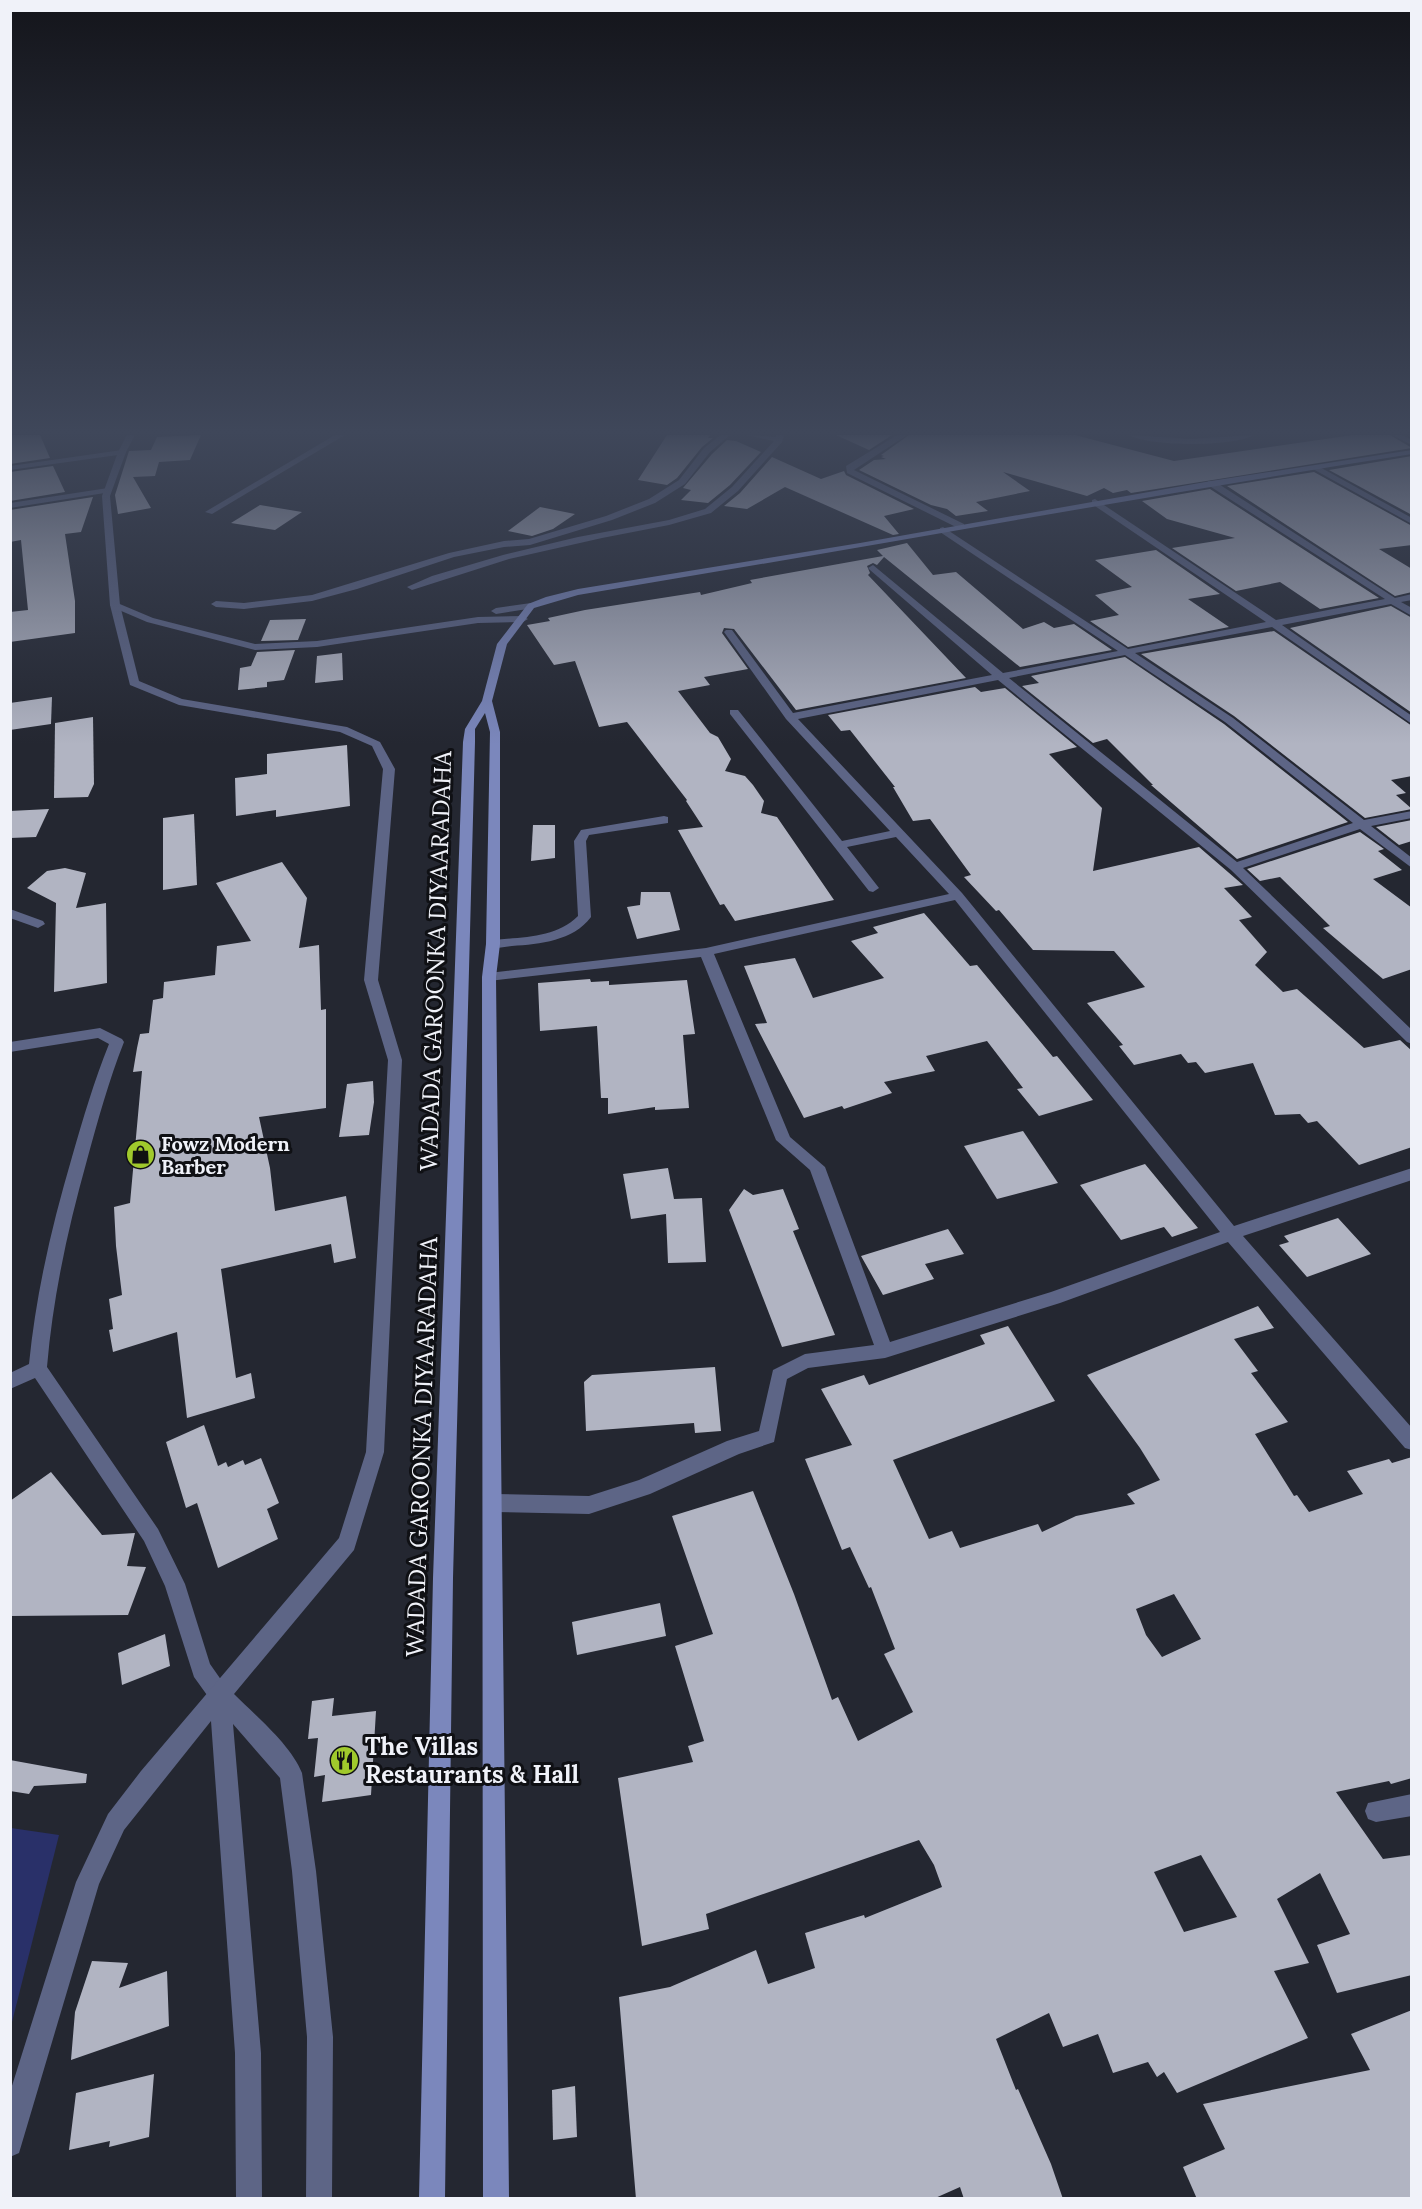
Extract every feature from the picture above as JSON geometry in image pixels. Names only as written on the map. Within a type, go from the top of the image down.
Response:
[{"type":"main road","points":[[531,606],[578,592],[895,538]]},
{"type":"main road","name":"WADADA GAROONKA DIYAARADAHA","points":[[432,2199],[443,1578],[470,729],[487,701],[502,644],[531,606]]},
{"type":"main road","name":"WADADA GAROONKA DIYAARADAHA","points":[[487,701],[495,732],[493,944],[489,977],[496,2199]]},
{"type":"street","points":[[10,2144],[28,2078],[93,1872],[116,1822],[149,1779],[347,1543],[375,1452],[395,1060],[370,980],[389,769],[376,744],[343,729],[179,702],[134,682],[115,605],[109,538]]},
{"type":"street","points":[[216,604],[244,606],[312,598],[354,587],[452,555],[543,538]]},
{"type":"street","points":[[412,587],[479,564],[587,538]]},
{"type":"street","points":[[955,538],[1230,720],[1412,864]]},
{"type":"street","points":[[1148,538],[1412,721]]},
{"type":"street","points":[[1295,538],[1412,612]]},
{"type":"street","points":[[873,568],[1000,676],[1235,867],[1412,1039]]},
{"type":"street","points":[[790,717],[1272,622],[1412,597]]},
{"type":"street","points":[[115,605],[150,620],[255,647],[317,644],[478,620],[523,619]]},
{"type":"street","points":[[317,644],[355,632],[398,623],[466,612],[531,606]]},
{"type":"street","points":[[729,632],[790,717],[958,896],[1231,1234],[1412,1442]]},
{"type":"street","points":[[734,712],[873,888]]},
{"type":"street","points":[[1235,867],[1363,824],[1412,813]]},
{"type":"street","points":[[493,944],[554,936],[580,924],[585,916],[580,841],[585,833],[664,820]]},
{"type":"street","points":[[839,844],[899,833]]},
{"type":"street","points":[[489,977],[706,952],[958,896]]},
{"type":"street","points":[[10,913],[38,924]]},
{"type":"street","points":[[706,952],[784,1140],[817,1167],[885,1351]]},
{"type":"street","points":[[10,1047],[100,1033],[117,1042],[104,1074],[57,1240],[46,1299],[38,1368],[151,1535],[175,1584],[201,1670],[291,1773],[304,1871],[320,2037],[319,2199]]},
{"type":"street","points":[[493,1503],[589,1505],[643,1488],[734,1447],[767,1436],[779,1376],[805,1361],[885,1351],[1054,1298],[1231,1234],[1412,1174]]},
{"type":"street","points":[[10,1382],[38,1368]]},
{"type":"street","points":[[220,1694],[248,2053],[249,2199]]},
{"type":"street","points":[[1376,1811],[1412,1805]]},
{"type":"shaded area","points":[[10,1828],[59,1835],[11,2026]]},
{"type":"building","points":[[10,538],[66,538],[75,601],[75,633],[10,642],[10,612],[28,610],[21,540],[10,542]]},
{"type":"building","points":[[1234,538],[1286,538],[1379,598],[1320,609],[1280,582],[1236,591],[1172,548]]},
{"type":"building","points":[[1307,538],[1412,538],[1412,545],[1379,549],[1412,569],[1412,592],[1395,596]]},
{"type":"building","points":[[907,543],[933,575],[956,572],[1023,629],[1044,622],[1054,628],[1074,624],[1112,650],[1020,667],[884,557],[877,565],[873,563],[867,566],[870,573],[868,575],[966,678],[796,710],[734,629],[724,628],[722,633],[748,669],[704,677],[710,685],[678,691],[710,733],[718,737],[731,759],[725,771],[745,776],[753,785],[764,801],[761,813],[777,817],[834,900],[735,921],[724,904],[720,905],[678,830],[703,827],[687,800],[627,722],[599,727],[575,661],[554,665],[527,625],[550,621],[548,618],[585,610],[700,592],[701,595],[752,583],[750,580],[883,556],[877,550]]},
{"type":"building","points":[[1156,550],[1220,594],[1188,599],[1229,627],[1128,647],[1090,621],[1119,615],[1095,595],[1132,587],[1095,560]]},
{"type":"building","points":[[1391,606],[1412,618],[1412,713],[1290,628]]},
{"type":"building","points":[[306,619],[298,640],[261,641],[270,620]]},
{"type":"building","points":[[1274,631],[1412,726],[1412,776],[1391,780],[1406,793],[1396,795],[1412,809],[1365,818],[1234,716],[1141,654]]},
{"type":"building","points":[[295,650],[284,680],[267,682],[267,687],[238,690],[240,668],[251,666],[257,652]]},
{"type":"building","points":[[342,653],[343,680],[315,683],[317,656]]},
{"type":"building","points":[[1125,657],[1224,724],[1348,822],[1237,859],[1151,785],[1153,785],[1107,739],[1093,743],[1022,686],[1039,683],[1031,676]]},
{"type":"building","points":[[975,687],[981,692],[1005,688],[1077,747],[1049,754],[1102,808],[1093,871],[1199,847],[1243,885],[1224,888],[1252,917],[1239,920],[1267,952],[1255,965],[1283,992],[1297,989],[1364,1048],[1400,1040],[1412,1051],[1412,1147],[1359,1165],[1317,1121],[1308,1123],[1300,1114],[1275,1115],[1253,1063],[1205,1073],[1196,1062],[1188,1063],[1181,1054],[1134,1065],[1119,1046],[1123,1045],[1087,1003],[1145,987],[1114,951],[1033,950],[999,910],[996,911],[964,877],[971,875],[930,819],[913,821],[893,787],[895,787],[850,730],[841,731],[828,715]]},
{"type":"building","points":[[52,697],[51,724],[10,730],[10,703]]},
{"type":"building","points":[[93,717],[94,784],[88,797],[54,798],[55,723]]},
{"type":"building","points":[[347,745],[350,806],[276,817],[276,810],[236,816],[235,778],[267,774],[267,754]]},
{"type":"building","points":[[49,809],[36,837],[10,838],[10,811]]},
{"type":"building","points":[[194,814],[197,885],[163,890],[163,818]]},
{"type":"building","points":[[1412,820],[1412,841],[1399,845],[1376,827]]},
{"type":"building","points":[[533,825],[555,825],[555,858],[531,861]]},
{"type":"building","points":[[1360,832],[1384,849],[1378,851],[1402,870],[1373,879],[1412,908],[1412,969],[1383,979],[1323,928],[1330,926],[1280,877],[1260,881],[1247,869]]},
{"type":"building","points":[[282,862],[307,898],[299,948],[319,945],[321,1010],[326,1009],[326,1108],[259,1117],[270,1168],[275,1211],[346,1196],[356,1258],[334,1263],[331,1244],[221,1269],[236,1378],[251,1373],[255,1398],[187,1418],[177,1332],[113,1352],[109,1330],[113,1329],[109,1299],[122,1295],[114,1207],[130,1203],[142,1071],[133,1072],[137,1048],[140,1034],[149,1033],[153,1000],[163,998],[164,982],[215,975],[217,946],[251,941],[216,883]]},
{"type":"building","points":[[65,868],[86,873],[76,908],[106,903],[107,983],[54,992],[56,903],[27,888],[47,871]]},
{"type":"building","points":[[641,892],[670,892],[680,930],[637,939],[627,907],[640,905]]},
{"type":"building","points":[[924,913],[970,966],[977,965],[1053,1057],[1057,1056],[1093,1100],[1039,1116],[1017,1089],[1023,1088],[987,1041],[926,1056],[935,1071],[884,1082],[892,1093],[844,1109],[842,1106],[804,1118],[755,1024],[767,1023],[744,966],[795,958],[813,998],[884,978],[851,941],[878,933],[873,927]]},
{"type":"building","points":[[590,979],[591,982],[609,981],[609,985],[687,980],[695,1034],[683,1035],[689,1108],[655,1110],[655,1107],[608,1114],[608,1098],[601,1098],[597,1026],[540,1031],[538,983]]},
{"type":"building","points":[[373,1081],[374,1102],[369,1135],[339,1137],[347,1084]]},
{"type":"building","points":[[1023,1131],[1058,1183],[997,1199],[964,1146]]},
{"type":"building","points":[[1145,1164],[1198,1228],[1172,1237],[1164,1227],[1121,1240],[1080,1185]]},
{"type":"building","points":[[668,1168],[674,1199],[702,1198],[706,1262],[668,1263],[666,1214],[631,1219],[623,1174]]},
{"type":"building","points":[[744,1189],[753,1195],[783,1189],[799,1229],[793,1231],[835,1335],[782,1347],[729,1210]]},
{"type":"building","points":[[1338,1218],[1371,1254],[1307,1277],[1279,1245],[1289,1242],[1284,1236]]},
{"type":"building","points":[[948,1229],[964,1254],[925,1264],[934,1279],[883,1295],[861,1256]]},
{"type":"building","points":[[1258,1306],[1274,1328],[1234,1339],[1258,1371],[1251,1373],[1288,1422],[1255,1434],[1294,1496],[1297,1495],[1309,1512],[1363,1494],[1347,1471],[1389,1459],[1392,1463],[1412,1457],[1412,1778],[1391,1784],[1389,1781],[1336,1792],[1383,1859],[1412,1855],[1412,1975],[1337,1993],[1317,1945],[1350,1934],[1320,1873],[1277,1899],[1309,1963],[1274,1971],[1308,2038],[1177,2093],[1164,2072],[1157,2077],[1148,2062],[1113,2073],[1098,2034],[1063,2047],[1049,2013],[996,2039],[1016,2090],[1018,2089],[1051,2164],[1063,2199],[964,2199],[960,2187],[933,2199],[636,2199],[619,1997],[670,1987],[756,1950],[768,1984],[815,1968],[805,1933],[864,1915],[865,1918],[942,1887],[934,1865],[919,1840],[706,1914],[709,1929],[642,1946],[618,1778],[693,1762],[688,1746],[704,1741],[675,1646],[713,1634],[672,1516],[753,1491],[794,1594],[832,1700],[838,1697],[858,1741],[913,1712],[884,1654],[895,1649],[871,1587],[869,1588],[850,1547],[842,1550],[805,1459],[852,1445],[821,1389],[864,1375],[869,1385],[985,1344],[980,1335],[1008,1326],[1055,1401],[893,1460],[929,1539],[952,1531],[960,1548],[1038,1524],[1042,1532],[1076,1516],[1135,1504],[1127,1494],[1160,1480],[1140,1448],[1087,1375]],"holes":[[[1174,1594],[1201,1639],[1162,1657],[1146,1635],[1136,1609]],[[1201,1855],[1237,1917],[1184,1932],[1154,1872]]]},
{"type":"building","points":[[715,1367],[721,1431],[695,1433],[694,1423],[586,1431],[584,1382],[592,1375]]},
{"type":"building","points":[[204,1425],[218,1466],[226,1462],[228,1467],[243,1460],[245,1465],[261,1458],[279,1503],[267,1509],[278,1539],[218,1568],[197,1503],[186,1508],[166,1442]]},
{"type":"building","points":[[51,1472],[102,1535],[135,1533],[127,1566],[146,1567],[128,1615],[10,1616],[10,1501]]},
{"type":"building","points":[[660,1603],[666,1636],[577,1655],[572,1622]]},
{"type":"building","points":[[165,1634],[170,1666],[122,1685],[118,1653]]},
{"type":"building","name":"The Villas Restaurants & Hall","points":[[334,1698],[332,1716],[376,1711],[371,1795],[322,1802],[325,1775],[314,1777],[318,1738],[308,1739],[312,1701]]},
{"type":"building","points":[[10,1760],[87,1774],[86,1783],[34,1786],[29,1794],[10,1791]]},
{"type":"building","points":[[92,1961],[128,1963],[119,1988],[167,1971],[169,2026],[71,2060],[75,2012]]},
{"type":"building","points":[[1412,2010],[1412,2199],[1197,2199],[1183,2167],[1225,2149],[1203,2104],[1370,2070],[1351,2034]]},
{"type":"building","points":[[154,2074],[149,2137],[109,2147],[110,2141],[69,2150],[76,2093]]},
{"type":"building","points":[[575,2086],[577,2137],[553,2140],[552,2090]]},
{"type":"place","name":"Fowz Modern Barber","points":[[140,1155]]},
{"type":"place","name":"The Villas Restaurants & Hall","points":[[344,1761]]}]
